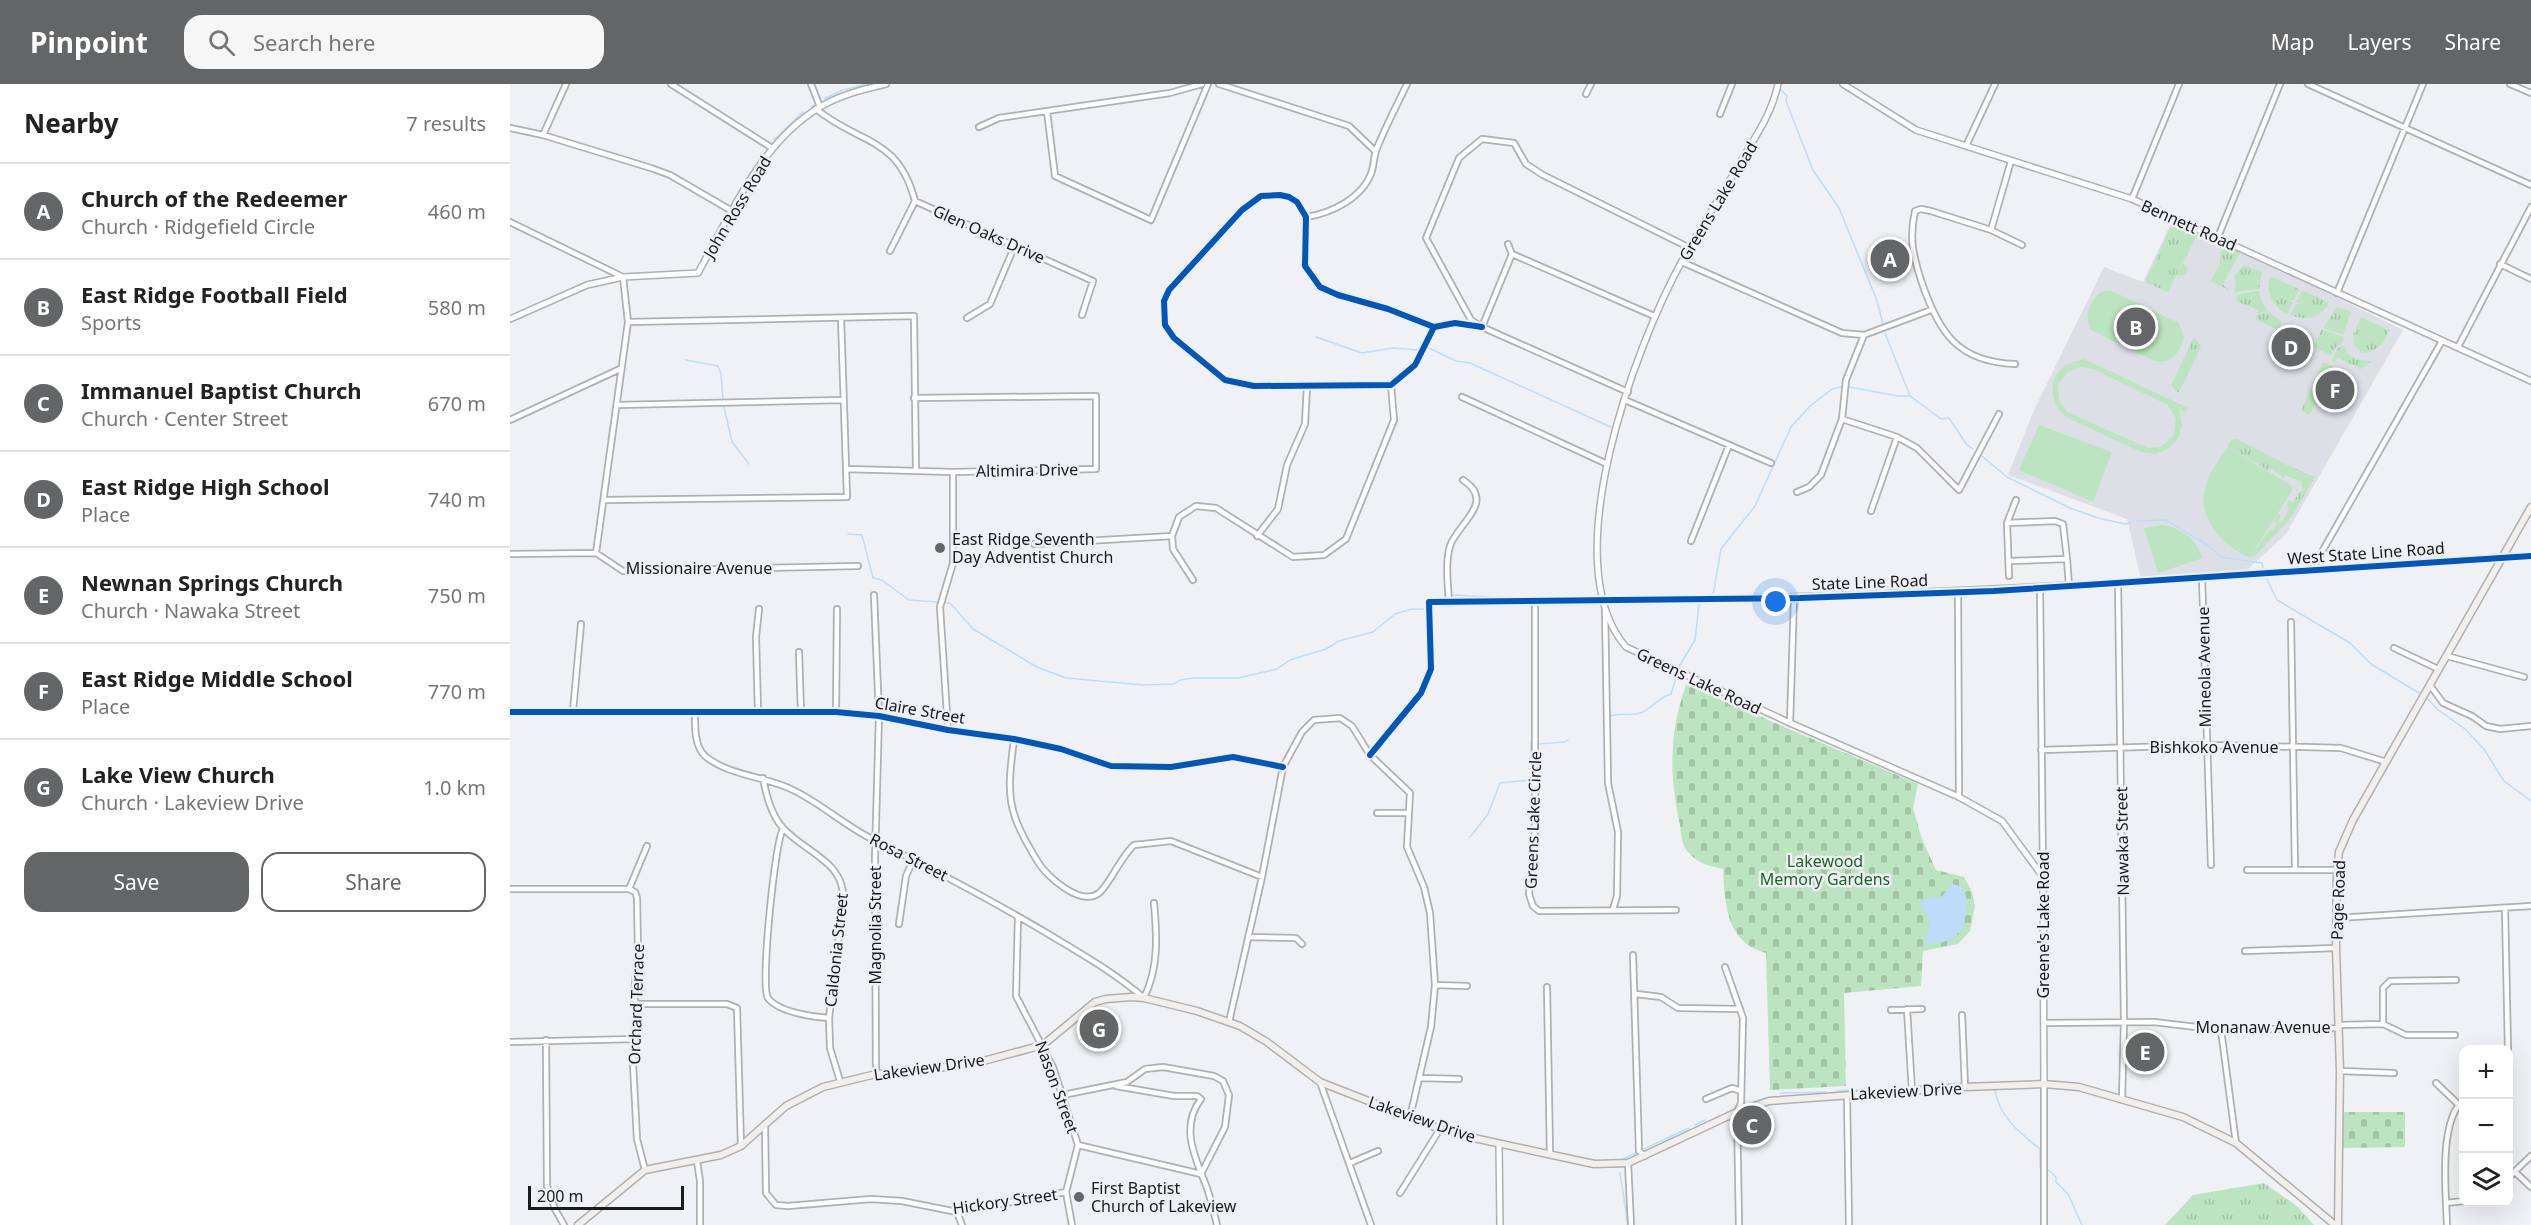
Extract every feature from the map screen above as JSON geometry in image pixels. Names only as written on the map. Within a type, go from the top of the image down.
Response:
[{"type":"main road","name":"Page Road","points":[[2336,1225],[2340,1071],[2336,948],[2339,852],[2344,838],[2386,762],[2531,507]]},
{"type":"main road","name":"Lakeview Drive","points":[[578,1225],[645,1170],[721,1155],[741,1146],[786,1106],[806,1094],[840,1081],[876,1074],[933,1069],[987,1060],[1043,1045],[1095,1002],[1106,999],[1144,998],[1228,1022],[1267,1042],[1320,1082],[1440,1129],[1550,1156],[1594,1164],[1628,1163],[1737,1112],[1768,1101],[1965,1087],[2044,1084],[2079,1087],[2183,1117],[2236,1143],[2336,1225]]},
{"type":"street","points":[[543,135],[566,84]]},
{"type":"street","points":[[671,84],[772,148]]},
{"type":"street","points":[[811,84],[818,108]]},
{"type":"street","name":"John Ross Road","points":[[510,319],[587,285],[623,277],[698,273],[732,211],[772,148],[818,108],[860,89],[886,84]]},
{"type":"street","points":[[979,127],[999,118],[1170,93],[1202,84]]},
{"type":"street","points":[[1047,111],[1055,176],[1151,220],[1208,84]]},
{"type":"street","points":[[1219,84],[1348,126],[1375,151]]},
{"type":"street","points":[[1306,217],[1322,214],[1352,198],[1365,184],[1371,172],[1375,151],[1407,84]]},
{"type":"street","points":[[1586,94],[1591,84]]},
{"type":"street","points":[[1720,114],[1732,84]]},
{"type":"street","name":"Bennett Road","points":[[1843,84],[1916,130],[2132,199],[2531,381]]},
{"type":"street","points":[[1966,146],[1995,84]]},
{"type":"street","points":[[2132,199],[2179,84]]},
{"type":"street","points":[[2218,237],[2280,84]]},
{"type":"street","points":[[2308,84],[2531,185]]},
{"type":"street","points":[[2337,293],[2407,128],[2423,84]]},
{"type":"street","points":[[2510,84],[2531,93]]},
{"type":"street","name":"Greens Lake Road","points":[[1778,87],[1768,116],[1682,262],[1654,316],[1625,400],[1608,464],[1598,515],[1596,544],[1602,601],[1616,636],[1626,646],[1668,668],[1959,797],[2002,821],[2043,877]]},
{"type":"street","name":"Glen Oaks Drive","points":[[818,108],[888,151],[903,169],[915,201],[1093,281],[1082,315]]},
{"type":"street","points":[[510,128],[543,135],[651,168],[670,176],[732,211]]},
{"type":"street","points":[[1628,392],[1471,320],[1426,238],[1459,158],[1482,139],[1514,143],[1526,164],[1544,175],[1690,248]]},
{"type":"street","points":[[1991,230],[2011,161]]},
{"type":"street","points":[[1434,327],[1415,365],[1391,385],[1254,386],[1225,380],[1174,338],[1165,325],[1163,313],[1164,301],[1169,290],[1252,201],[1261,196],[1271,195],[1289,196],[1297,202],[1306,217],[1305,266],[1320,287],[1338,296],[1388,309],[1434,327],[1455,323],[1482,327]]},
{"type":"street","points":[[890,251],[915,201]]},
{"type":"street","points":[[2458,347],[2531,207]]},
{"type":"street","points":[[2015,364],[1993,363],[1962,349],[1942,330],[1931,310],[1916,263],[1911,238],[1915,211],[1921,208],[1991,230],[2022,245]]},
{"type":"street","points":[[510,222],[623,277],[628,322],[596,553],[510,554]]},
{"type":"street","points":[[1482,327],[1512,254],[1508,244]]},
{"type":"street","points":[[967,318],[990,304],[1016,245]]},
{"type":"street","points":[[1512,254],[1654,316]]},
{"type":"street","points":[[1682,262],[1842,333],[1864,335],[1931,310]]},
{"type":"street","points":[[2500,264],[2531,279]]},
{"type":"street","points":[[628,322],[914,316],[916,471]]},
{"type":"street","points":[[604,500],[847,497],[841,318]]},
{"type":"street","points":[[1797,492],[1809,487],[1821,475],[1842,419],[1846,380],[1864,335]]},
{"type":"street","points":[[2311,572],[2442,341]]},
{"type":"street","points":[[510,420],[620,369]]},
{"type":"street","points":[[1193,580],[1173,549],[1172,536],[1179,517],[1196,506],[1216,508],[1293,557],[1324,555],[1346,539],[1394,420],[1391,385]]},
{"type":"street","points":[[1257,536],[1278,509],[1287,465],[1305,424],[1307,386]]},
{"type":"street","name":"Altimira Drive","points":[[846,469],[953,472],[1096,469],[1096,396],[914,398]]},
{"type":"street","points":[[1462,397],[1608,464]]},
{"type":"street","points":[[617,405],[843,400]]},
{"type":"street","points":[[1625,400],[1771,463]]},
{"type":"street","points":[[1842,419],[1897,437],[1917,448],[1959,490],[1999,414]]},
{"type":"street","points":[[1871,511],[1897,437]]},
{"type":"street","points":[[1690,541],[1729,445]]},
{"type":"street","points":[[948,730],[940,607],[953,563],[953,472]]},
{"type":"street","points":[[1449,603],[1450,545],[1473,512],[1476,498],[1472,485],[1463,480]]},
{"type":"street","points":[[2009,576],[2007,523],[2016,500]]},
{"type":"street","points":[[2007,523],[2055,521],[2063,524],[2069,586]]},
{"type":"street","points":[[1034,544],[1172,536]]},
{"type":"street","name":"Missionaire Avenue","points":[[596,553],[623,571],[858,566]]},
{"type":"street","name":"West State Line Road","points":[[2202,577],[2311,572],[2531,556]]},
{"type":"street","points":[[2009,561],[2067,559]]},
{"type":"street","name":"State Line Road","points":[[1371,755],[1421,693],[1431,669],[1429,602],[1794,598],[2040,588],[2202,577]]},
{"type":"street","name":"Mineola Avenue","points":[[2202,577],[2211,865]]},
{"type":"street","name":"Nawaka Street","points":[[2118,582],[2124,1021],[2122,1100]]},
{"type":"street","name":"Greene's Lake Road","points":[[2040,588],[2044,1084]]},
{"type":"street","points":[[1958,592],[1959,797]]},
{"type":"street","name":"Magnolia Street","points":[[874,595],[879,716],[875,840],[876,1074]]},
{"type":"street","points":[[1790,723],[1794,598]]},
{"type":"street","name":"Greens Lake Circle","points":[[1535,602],[1535,830],[1529,894],[1533,906],[1539,911],[1613,909]]},
{"type":"street","points":[[758,712],[756,637],[759,609]]},
{"type":"street","points":[[836,712],[837,609]]},
{"type":"street","points":[[1605,609],[1608,783],[1618,832],[1617,896],[1613,909],[1676,910]]},
{"type":"street","points":[[2291,622],[2295,870]]},
{"type":"street","points":[[573,711],[581,624]]},
{"type":"street","points":[[2394,648],[2438,669]]},
{"type":"street","points":[[800,652],[801,712]]},
{"type":"street","points":[[2446,656],[2524,677]]},
{"type":"street","points":[[2430,685],[2443,703],[2472,716],[2486,726],[2500,729],[2531,726]]},
{"type":"street","name":"Claire Street","points":[[510,712],[836,712],[879,716],[948,730],[1014,739],[1061,749],[1112,766],[1172,768],[1233,757],[1283,767]]},
{"type":"street","name":"Rosa Street","points":[[695,712],[701,752],[717,764],[794,790],[875,840],[914,858],[1120,977],[1144,998]]},
{"type":"street","points":[[1228,1022],[1262,877],[1283,767],[1302,732],[1314,720],[1340,718],[1352,726],[1371,755],[1410,793],[1407,847],[1424,886],[1430,913],[1435,985],[1431,1027],[1410,1117]]},
{"type":"street","points":[[1014,739],[1009,781],[1015,816],[1039,864],[1069,892],[1088,897],[1099,893],[1116,865],[1134,845],[1171,841],[1262,877]]},
{"type":"street","name":"Bishkoko Avenue","points":[[2041,750],[2206,745],[2341,748],[2386,762]]},
{"type":"street","name":"Caldonia Street","points":[[762,778],[771,806],[783,828],[838,873],[843,884],[829,1018],[830,1048],[840,1081]]},
{"type":"street","points":[[1377,813],[1409,813]]},
{"type":"street","points":[[783,828],[772,896],[765,972],[766,995],[771,1001],[786,1009],[829,1018]]},
{"type":"street","points":[[510,889],[629,889],[647,846]]},
{"type":"street","points":[[900,924],[906,876],[914,858]]},
{"type":"street","points":[[2247,870],[2337,870]]},
{"type":"street","name":"Orchard Terrace","points":[[629,889],[635,892],[637,898],[638,951],[634,996],[636,1004],[634,1039],[637,1139],[645,1170]]},
{"type":"street","points":[[1144,998],[1157,958],[1154,903]]},
{"type":"street","points":[[2337,918],[2531,906]]},
{"type":"street","points":[[2505,908],[2508,1045]]},
{"type":"street","name":"Nason Street","points":[[1018,917],[1016,996],[1043,1045],[1063,1095],[1078,1145],[1066,1192],[1072,1225]]},
{"type":"street","points":[[1248,937],[1296,938],[1302,944]]},
{"type":"street","points":[[2245,951],[2336,948]]},
{"type":"street","points":[[1634,955],[1640,1151],[1645,1156]]},
{"type":"street","points":[[1725,967],[1743,1018],[1741,1103],[1737,1112],[1739,1225]]},
{"type":"street","points":[[2455,1035],[2406,1035],[2383,1024],[2383,988],[2390,981],[2456,980]]},
{"type":"street","points":[[1435,985],[1467,986]]},
{"type":"street","points":[[1547,987],[1550,1156]]},
{"type":"street","points":[[1636,994],[1661,997],[1678,1008],[1740,1010]]},
{"type":"street","points":[[636,1004],[727,1004],[737,1008],[741,1146]]},
{"type":"street","points":[[1907,1009],[1912,1090]]},
{"type":"street","points":[[1891,1010],[1922,1009]]},
{"type":"street","points":[[1962,1015],[1965,1087]]},
{"type":"street","name":"Monanaw Avenue","points":[[2044,1023],[2154,1022],[2221,1030],[2383,1024]]},
{"type":"street","points":[[2221,1030],[2236,1143]]},
{"type":"street","points":[[510,1042],[634,1039]]},
{"type":"street","points":[[546,1040],[547,1186],[555,1209],[564,1225]]},
{"type":"street","points":[[1063,1095],[1127,1082],[1145,1069],[1163,1067],[1214,1076],[1223,1081],[1229,1095],[1225,1127],[1201,1174]]},
{"type":"street","points":[[2340,1071],[2394,1073]]},
{"type":"street","points":[[1420,1078],[1460,1079]]},
{"type":"street","points":[[1320,1082],[1371,1225]]},
{"type":"street","points":[[2436,1083],[2458,1104],[2446,1136],[2447,1225]]},
{"type":"street","points":[[2044,1084],[2044,1225]]},
{"type":"street","points":[[1114,1085],[1174,1096],[1197,1096],[1201,1099],[1190,1124],[1190,1138],[1195,1161],[1217,1225]]},
{"type":"street","points":[[1706,1099],[1732,1088],[1741,1092]]},
{"type":"street","points":[[1847,1095],[1849,1225]]},
{"type":"street","name":"Hickory Street","points":[[765,1127],[766,1193],[776,1205],[871,1199],[902,1201],[957,1212],[1066,1192]]},
{"type":"street","points":[[1400,1193],[1440,1129]]},
{"type":"street","points":[[1499,1144],[1500,1225]]},
{"type":"street","points":[[1078,1145],[1201,1174]]},
{"type":"street","points":[[1350,1163],[1378,1151]]},
{"type":"street","points":[[2531,1156],[2515,1172],[2531,1187]]},
{"type":"street","points":[[697,1161],[700,1181],[700,1225]]},
{"type":"street","points":[[1628,1163],[1631,1225]]},
{"type":"street","points":[[2446,1203],[2459,1201]]},
{"type":"street","points":[[957,1212],[962,1225]]},
{"type":"shaded area","points":[[2172,221],[2240,250],[2403,330],[2286,534],[2247,570],[2141,579],[2127,519],[2008,475],[2034,410],[2104,267],[2143,282]]},
{"type":"green space","points":[[2173,222],[2201,234],[2200,237],[2196,237],[2183,263],[2187,267],[2187,272],[2184,275],[2177,275],[2188,249],[2168,292],[2145,282]]},
{"type":"green space","points":[[2222,244],[2240,252],[2223,285],[2229,290],[2210,281],[2219,266]]},
{"type":"green space","points":[[2244,265],[2262,272],[2259,289],[2234,292],[2236,282],[2234,276]]},
{"type":"green space","points":[[2272,277],[2299,289],[2294,300],[2289,300],[2293,302],[2287,314],[2278,308],[2270,296],[2269,280]]},
{"type":"green space","points":[[2110,290],[2179,323],[2184,337],[2180,348],[2171,359],[2155,361],[2091,330],[2088,315],[2091,305],[2101,292]]},
{"type":"green space","points":[[2302,290],[2328,302],[2328,305],[2311,318],[2290,315],[2296,304],[2300,304],[2296,302]]},
{"type":"green space","points":[[2259,291],[2263,304],[2269,311],[2258,314],[2258,310],[2236,301],[2238,294]]},
{"type":"green space","points":[[2337,307],[2351,312],[2343,335],[2323,328]]},
{"type":"green space","points":[[2269,312],[2282,322],[2278,330],[2255,319],[2257,315]]},
{"type":"green space","points":[[2361,317],[2389,330],[2379,346],[2372,351],[2362,353],[2354,345],[2353,335]]},
{"type":"green space","points":[[2287,324],[2303,328],[2306,344],[2283,333]]},
{"type":"green space","points":[[2322,329],[2343,337],[2343,342],[2331,355],[2313,347]]},
{"type":"green space","points":[[2194,337],[2201,346],[2179,393],[2171,386]]},
{"type":"green space","points":[[2344,345],[2348,353],[2355,358],[2373,361],[2361,369],[2338,358],[2335,362],[2332,361],[2337,349]]},
{"type":"green space","points":[[2084,359],[2188,408],[2186,412],[2179,409],[2182,425],[2179,437],[2169,448],[2156,454],[2141,452],[2068,418],[2062,413],[2054,400],[2055,378],[2066,365]],"holes":[[[2080,367],[2093,369],[2168,405],[2176,419],[2174,435],[2161,447],[2148,448],[2067,412],[2059,401],[2058,384],[2069,371]]]},
{"type":"green space","points":[[2323,362],[2333,366],[2331,373],[2345,378],[2340,386],[2322,379],[2317,394],[2335,403],[2332,409],[2316,402],[2310,415],[2301,411]]},
{"type":"green space","points":[[2039,425],[2112,452],[2093,502],[2019,470]]},
{"type":"green space","points":[[2237,439],[2315,477],[2290,519],[2255,556],[2250,557],[2270,529],[2274,530],[2277,523],[2274,521],[2278,514],[2281,515],[2278,522],[2281,523],[2289,509],[2288,500],[2293,503],[2299,492],[2303,491],[2301,481],[2285,475],[2284,479],[2271,468],[2269,471],[2227,446],[2231,440]]},
{"type":"green space","points":[[2228,447],[2292,486],[2292,491],[2250,557],[2240,553],[2222,539],[2205,510],[2207,482]]},
{"type":"green space","points":[[2161,525],[2175,528],[2187,535],[2203,558],[2158,573],[2144,528]]},
{"type":"green space","name":"Lakewood Memory Gardens","points":[[1686,685],[1918,784],[1913,808],[1922,839],[1936,870],[1964,877],[1972,892],[1975,906],[1970,931],[1958,944],[1923,951],[1921,986],[1844,993],[1846,1086],[1770,1090],[1766,953],[1743,941],[1735,931],[1727,908],[1723,869],[1699,861],[1685,848],[1682,839],[1674,789],[1672,754],[1676,720]]},
{"type":"green space","points":[[2343,1112],[2405,1112],[2405,1147],[2343,1148]]},
{"type":"green space","points":[[2264,1183],[2297,1206],[2314,1225],[2165,1225],[2193,1195]]},
{"type":"water","points":[[1952,884],[1960,886],[1966,895],[1964,924],[1960,931],[1948,941],[1927,944],[1925,938],[1930,924],[1920,902],[1929,898],[1941,897]]},
{"type":"waterway","points":[[825,98],[843,90],[867,84]]},
{"type":"waterway","points":[[1779,88],[1787,96],[1786,101],[1813,170],[1839,208],[1876,298],[1883,323]]},
{"type":"waterway","points":[[811,107],[815,104]]},
{"type":"waterway","points":[[774,140],[803,112]]},
{"type":"waterway","points":[[1885,333],[1910,396],[1941,419],[1949,418],[1967,445],[1973,449]]},
{"type":"waterway","points":[[1316,337],[1362,353],[1393,348],[1418,350]]},
{"type":"waterway","points":[[1429,348],[1456,361],[1470,363],[1613,428]]},
{"type":"waterway","points":[[686,360],[718,366],[723,399]]},
{"type":"waterway","points":[[1713,595],[1721,549],[1755,506],[1791,427],[1809,407],[1832,389],[1841,387]]},
{"type":"waterway","points":[[1849,387],[1910,396]]},
{"type":"waterway","points":[[1632,400],[1724,440]]},
{"type":"waterway","points":[[724,407],[732,442],[749,464]]},
{"type":"waterway","points":[[1982,456],[2007,477],[2070,508],[2098,518],[2130,523]]},
{"type":"waterway","points":[[2137,521],[2166,520],[2209,546],[2221,557],[2262,563],[2263,568]]},
{"type":"waterway","points":[[848,534],[862,535],[873,578],[882,580],[909,600],[937,602]]},
{"type":"waterway","points":[[2266,577],[2277,600],[2350,643],[2371,664],[2419,693]]},
{"type":"waterway","points":[[1452,595],[1533,599],[1597,597]]},
{"type":"waterway","points":[[945,603],[950,603],[973,629],[1037,667],[1066,678],[1144,685],[1174,684],[1180,680],[1194,678],[1238,678],[1277,669],[1290,660],[1326,649],[1339,641],[1373,632],[1395,614],[1412,609],[1425,609]]},
{"type":"waterway","points":[[1678,668],[1695,640],[1699,604],[1702,603]]},
{"type":"waterway","points":[[1432,608],[1440,604]]},
{"type":"waterway","points":[[1610,716],[1643,712],[1671,694],[1676,677]]},
{"type":"waterway","points":[[2427,698],[2437,709],[2465,729],[2484,749],[2504,781],[2531,801]]},
{"type":"waterway","points":[[1538,744],[1568,740]]},
{"type":"waterway","points":[[1470,837],[1488,814],[1500,783],[1531,780],[1531,743]]},
{"type":"waterway","points":[[1916,1086],[1962,1083]]},
{"type":"waterway","points":[[1969,1083],[1992,1083]]},
{"type":"waterway","points":[[1837,1091],[1907,1087]]},
{"type":"waterway","points":[[1995,1090],[1997,1100],[2012,1124],[2040,1149],[2040,1167]]},
{"type":"waterway","points":[[1780,1093],[1825,1092]]},
{"type":"waterway","points":[[1695,1125],[1705,1120]]},
{"type":"waterway","points":[[1644,1149],[1689,1128]]},
{"type":"waterway","points":[[1623,1159],[1636,1153]]},
{"type":"waterway","points":[[2048,1170],[2068,1194],[2082,1225]]},
{"type":"waterway","points":[[1620,1173],[1628,1225]]},
{"type":"cycle path","points":[[1434,327],[1320,287],[1305,266],[1306,217],[1297,202],[1280,195],[1261,196],[1242,210],[1169,290],[1164,301],[1165,325],[1174,338],[1225,380],[1254,386],[1391,385],[1415,365],[1434,327],[1455,323],[1482,327]]},
{"type":"cycle path","points":[[1370,755],[1421,693],[1431,669],[1429,602],[1800,598],[1994,591],[2531,556]]},
{"type":"cycle path","points":[[510,712],[836,712],[879,716],[948,730],[1014,739],[1061,749],[1111,766],[1171,767],[1233,757],[1283,767]]},
{"type":"place","name":"Church of the Redeemer","points":[[1890,259]]},
{"type":"place","name":"East Ridge Football Field","points":[[2136,327]]},
{"type":"place","name":"East Ridge High School","points":[[2291,347]]},
{"type":"place","name":"East Ridge Middle School","points":[[2335,390]]},
{"type":"place","name":"East Ridge Seventh Day Adventist Church","points":[[940,548]]},
{"type":"place","name":"Lake View Church","points":[[1099,1029]]},
{"type":"place","name":"Newnan Springs Church","points":[[2145,1052]]},
{"type":"place","name":"Immanuel Baptist Church","points":[[1752,1125]]},
{"type":"place","name":"First Baptist Church of Lakeview","points":[[1079,1197]]}]
